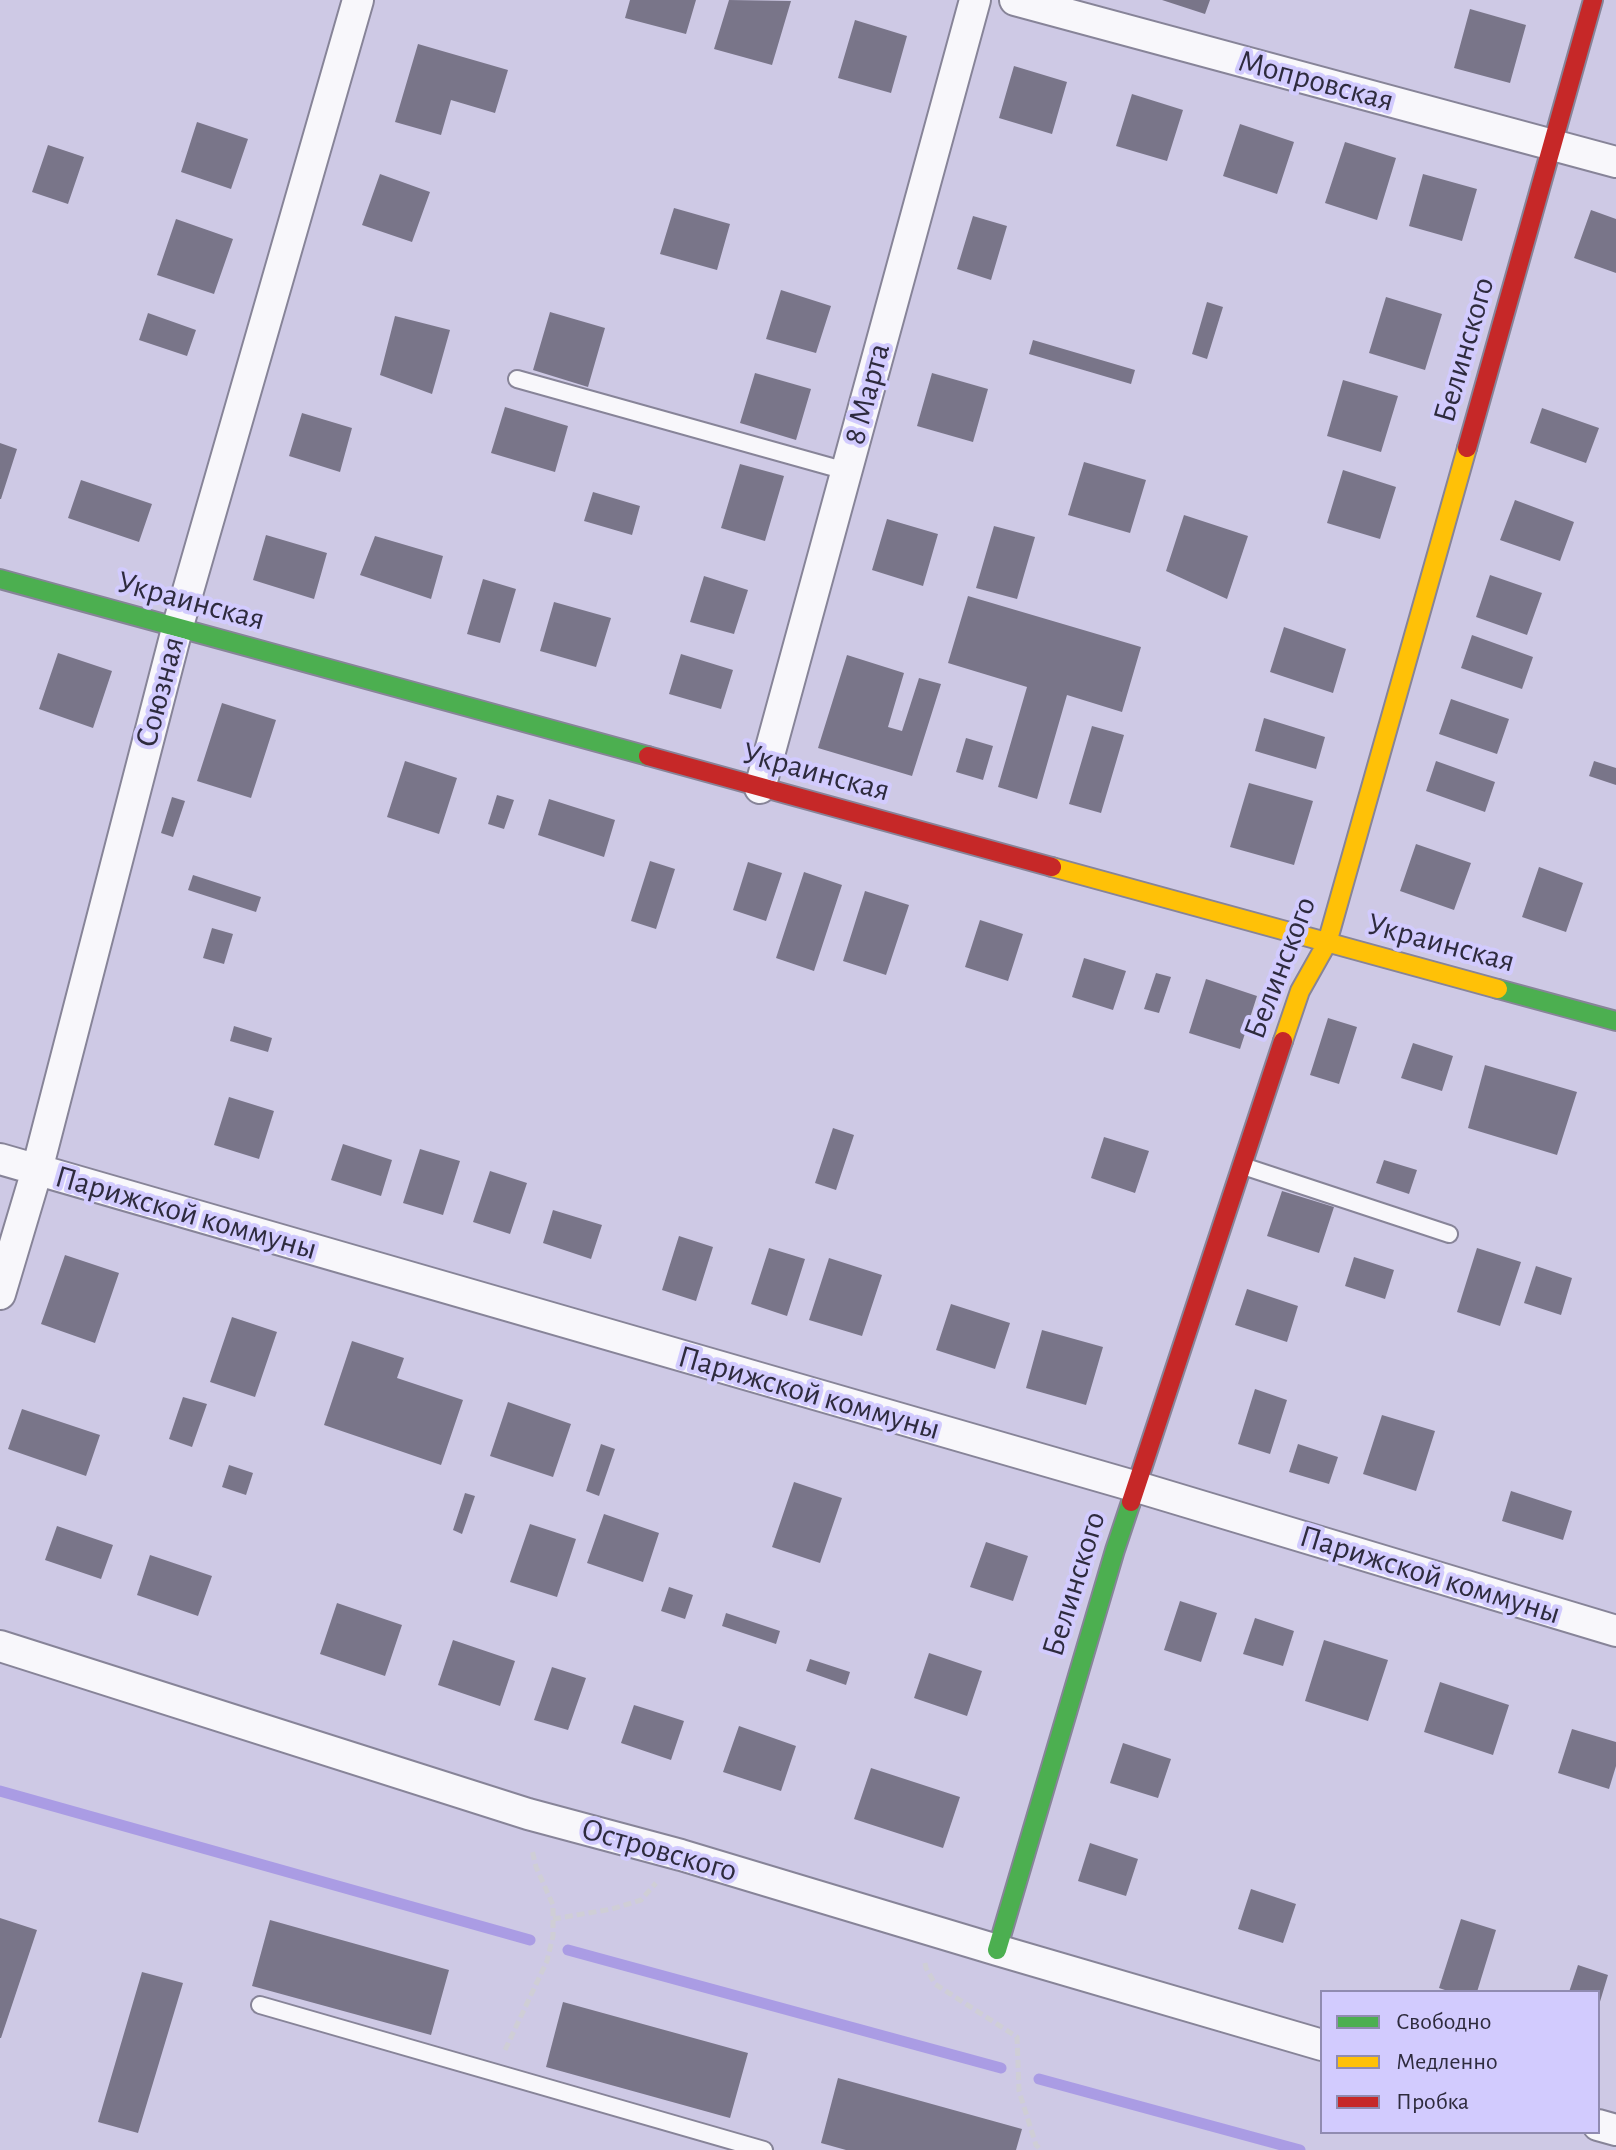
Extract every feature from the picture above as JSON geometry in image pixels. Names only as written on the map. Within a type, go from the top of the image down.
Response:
[{"type":"street","name":"Союзная","points":[[0,1294],[37,1170],[177,629],[358,0]]},
{"type":"street","name":"8 Марта","points":[[760,788],[975,0]]},
{"type":"street","name":"Мопровская","points":[[1015,0],[1616,162]]},
{"type":"street","name":"Белинского","points":[[997,1950],[1115,1550],[1300,991],[1327,943],[1593,0]]},
{"type":"street","name":"Украинская","points":[[0,579],[1616,1021]]},
{"type":"street","name":"Парижской коммуны","points":[[0,1159],[1136,1487],[1616,1631]]},
{"type":"street","name":"Островского","points":[[0,1646],[528,1814],[681,1855],[1320,2044]]},
{"type":"lane","points":[[517,379],[846,471]]},
{"type":"lane","points":[[1242,1165],[1449,1234]]},
{"type":"lane","points":[[260,2005],[764,2150]]},
{"type":"path","points":[[494,2072],[547,1961],[553,1936],[553,1905],[536,1867],[528,1837],[528,1814]]},
{"type":"path","points":[[553,1919],[612,1909],[641,1900],[681,1855]]},
{"type":"path","points":[[933,1931],[925,1950],[926,1968],[935,1984],[1017,2037],[1019,2091],[1036,2145],[1041,2150]]},
{"type":"building","points":[[630,0],[696,0],[686,34],[625,18]]},
{"type":"building","points":[[729,0],[791,1],[772,65],[714,49]]},
{"type":"building","points":[[1162,0],[1210,0],[1205,14]]},
{"type":"building","points":[[1470,9],[1526,25],[1510,83],[1454,68]]},
{"type":"building","points":[[855,20],[907,36],[891,93],[838,78]]},
{"type":"building","points":[[418,44],[508,70],[495,113],[451,100],[441,135],[395,122]]},
{"type":"building","points":[[1014,66],[1067,82],[1052,134],[999,118]]},
{"type":"building","points":[[1132,94],[1183,110],[1167,161],[1116,146]]},
{"type":"building","points":[[197,122],[248,139],[231,189],[181,172]]},
{"type":"building","points":[[1240,124],[1294,142],[1277,194],[1223,176]]},
{"type":"building","points":[[1345,142],[1396,158],[1377,220],[1325,203]]},
{"type":"building","points":[[48,145],[84,157],[68,204],[32,192]]},
{"type":"building","points":[[380,174],[430,192],[412,242],[362,225]]},
{"type":"building","points":[[1423,174],[1477,189],[1462,241],[1409,226]]},
{"type":"building","points":[[674,208],[730,224],[717,270],[660,254]]},
{"type":"building","points":[[1591,210],[1616,219],[1616,273],[1574,258]]},
{"type":"building","points":[[973,216],[1007,226],[991,280],[957,269]]},
{"type":"building","points":[[176,219],[233,239],[214,294],[157,275]]},
{"type":"building","points":[[781,290],[831,306],[816,353],[766,339]]},
{"type":"building","points":[[1386,297],[1442,314],[1425,370],[1369,353]]},
{"type":"building","points":[[1207,302],[1223,307],[1207,359],[1192,354]]},
{"type":"building","points":[[550,312],[605,328],[588,387],[533,370]]},
{"type":"building","points":[[148,313],[196,330],[187,356],[139,340]]},
{"type":"building","points":[[395,316],[450,330],[432,394],[380,375]]},
{"type":"building","points":[[1033,340],[1135,370],[1131,384],[1029,354]]},
{"type":"building","points":[[755,373],[811,389],[796,440],[740,423]]},
{"type":"building","points":[[932,373],[988,389],[973,442],[917,426]]},
{"type":"building","points":[[1343,380],[1398,396],[1381,452],[1327,436]]},
{"type":"building","points":[[505,407],[568,426],[555,472],[491,453]]},
{"type":"building","points":[[1542,408],[1599,428],[1586,463],[1530,443]]},
{"type":"building","points":[[302,413],[352,428],[340,472],[289,456]]},
{"type":"building","points":[[0,443],[17,449],[1,499],[0,499]]},
{"type":"building","points":[[1084,462],[1146,480],[1130,533],[1068,515]]},
{"type":"building","points":[[740,464],[784,476],[765,541],[721,528]]},
{"type":"building","points":[[1343,470],[1396,487],[1380,539],[1327,523]]},
{"type":"building","points":[[81,480],[152,504],[139,542],[68,518]]},
{"type":"building","points":[[593,492],[640,506],[632,535],[584,521]]},
{"type":"building","points":[[1515,500],[1574,522],[1560,561],[1500,540]]},
{"type":"building","points":[[1184,515],[1248,536],[1227,599],[1166,571]]},
{"type":"building","points":[[887,519],[938,534],[923,586],[872,570]]},
{"type":"building","points":[[994,526],[1035,537],[1017,599],[976,588]]},
{"type":"building","points":[[266,535],[327,553],[314,599],[253,580]]},
{"type":"building","points":[[375,536],[443,556],[431,599],[360,575]]},
{"type":"building","points":[[1490,575],[1542,593],[1527,635],[1476,617]]},
{"type":"building","points":[[704,576],[748,590],[734,634],[690,622]]},
{"type":"building","points":[[483,579],[516,589],[500,643],[467,634]]},
{"type":"building","points":[[968,596],[1141,647],[1122,712],[1067,695],[1037,799],[998,787],[1027,687],[948,663]]},
{"type":"building","points":[[554,602],[611,618],[596,667],[540,651]]},
{"type":"building","points":[[1284,627],[1346,649],[1333,693],[1270,672]]},
{"type":"building","points":[[1472,635],[1533,657],[1522,689],[1461,668]]},
{"type":"building","points":[[58,653],[112,671],[93,728],[39,709]]},
{"type":"building","points":[[681,654],[733,670],[721,709],[669,694]]},
{"type":"building","points":[[847,655],[904,673],[888,727],[902,731],[919,678],[941,684],[912,776],[818,748]]},
{"type":"building","points":[[1451,699],[1509,719],[1497,754],[1439,734]]},
{"type":"building","points":[[222,703],[276,720],[251,798],[197,781]]},
{"type":"building","points":[[1264,718],[1325,737],[1316,769],[1255,751]]},
{"type":"building","points":[[1092,726],[1124,735],[1101,813],[1069,804]]},
{"type":"building","points":[[966,738],[993,746],[983,780],[956,772]]},
{"type":"building","points":[[405,761],[457,778],[439,834],[387,817]]},
{"type":"building","points":[[1436,761],[1495,782],[1485,812],[1426,791]]},
{"type":"building","points":[[1594,761],[1616,768],[1616,785],[1589,776]]},
{"type":"building","points":[[1249,783],[1313,801],[1294,865],[1230,847]]},
{"type":"building","points":[[497,795],[514,800],[504,829],[488,824]]},
{"type":"building","points":[[172,797],[185,801],[173,837],[161,833]]},
{"type":"building","points":[[549,799],[615,820],[604,857],[538,835]]},
{"type":"building","points":[[1416,844],[1471,863],[1454,910],[1400,891]]},
{"type":"building","points":[[650,861],[675,869],[656,929],[631,921]]},
{"type":"building","points":[[748,862],[782,873],[766,921],[733,910]]},
{"type":"building","points":[[1539,867],[1583,883],[1566,932],[1522,917]]},
{"type":"building","points":[[804,872],[842,885],[814,971],[776,958]]},
{"type":"building","points":[[193,875],[261,897],[256,912],[188,890]]},
{"type":"building","points":[[865,891],[909,905],[886,975],[843,961]]},
{"type":"building","points":[[980,920],[1023,934],[1008,981],[965,967]]},
{"type":"building","points":[[212,928],[233,934],[224,964],[203,958]]},
{"type":"building","points":[[1084,958],[1126,971],[1113,1010],[1072,997]]},
{"type":"building","points":[[1156,973],[1171,977],[1159,1013],[1144,1009]]},
{"type":"building","points":[[1206,979],[1257,996],[1240,1049],[1189,1033]]},
{"type":"building","points":[[1328,1018],[1357,1027],[1339,1084],[1310,1075]]},
{"type":"building","points":[[234,1026],[272,1038],[268,1052],[230,1041]]},
{"type":"building","points":[[1413,1043],[1453,1056],[1442,1091],[1401,1078]]},
{"type":"building","points":[[1485,1065],[1577,1092],[1557,1155],[1468,1128]]},
{"type":"building","points":[[229,1097],[274,1111],[259,1159],[214,1145]]},
{"type":"building","points":[[833,1128],[854,1135],[836,1190],[815,1183]]},
{"type":"building","points":[[1104,1137],[1149,1151],[1135,1193],[1091,1178]]},
{"type":"building","points":[[343,1144],[392,1160],[381,1196],[331,1180]]},
{"type":"building","points":[[420,1149],[460,1161],[443,1215],[403,1203]]},
{"type":"building","points":[[1384,1160],[1417,1170],[1409,1194],[1376,1183]]},
{"type":"building","points":[[490,1171],[527,1183],[510,1234],[473,1222]]},
{"type":"building","points":[[1282,1191],[1334,1207],[1319,1253],[1267,1236]]},
{"type":"building","points":[[553,1210],[602,1225],[591,1259],[543,1243]]},
{"type":"building","points":[[679,1236],[713,1247],[696,1301],[662,1290]]},
{"type":"building","points":[[769,1248],[805,1259],[787,1316],[751,1304]]},
{"type":"building","points":[[1477,1248],[1521,1262],[1500,1326],[1457,1312]]},
{"type":"building","points":[[65,1255],[119,1273],[95,1343],[41,1324]]},
{"type":"building","points":[[1354,1257],[1394,1270],[1385,1299],[1345,1286]]},
{"type":"building","points":[[829,1258],[882,1275],[862,1336],[809,1320]]},
{"type":"building","points":[[1536,1266],[1572,1278],[1561,1315],[1524,1303]]},
{"type":"building","points":[[1247,1289],[1298,1306],[1287,1342],[1235,1325]]},
{"type":"building","points":[[951,1304],[1010,1323],[995,1369],[936,1350]]},
{"type":"building","points":[[232,1317],[277,1332],[255,1397],[210,1382]]},
{"type":"building","points":[[1042,1330],[1103,1347],[1086,1405],[1026,1388]]},
{"type":"building","points":[[352,1341],[404,1358],[397,1378],[463,1400],[441,1465],[324,1425]]},
{"type":"building","points":[[1255,1389],[1287,1400],[1270,1454],[1238,1444]]},
{"type":"building","points":[[183,1397],[207,1404],[192,1447],[169,1439]]},
{"type":"building","points":[[508,1402],[571,1424],[553,1477],[490,1456]]},
{"type":"building","points":[[22,1409],[100,1435],[86,1476],[8,1449]]},
{"type":"building","points":[[1382,1415],[1435,1431],[1416,1491],[1363,1474]]},
{"type":"building","points":[[601,1444],[615,1449],[599,1496],[586,1491]]},
{"type":"building","points":[[1298,1444],[1338,1457],[1329,1484],[1289,1472]]},
{"type":"building","points":[[229,1465],[253,1473],[246,1495],[222,1487]]},
{"type":"building","points":[[794,1482],[842,1498],[820,1563],[772,1547]]},
{"type":"building","points":[[1511,1491],[1572,1511],[1563,1540],[1502,1521]]},
{"type":"building","points":[[465,1493],[475,1496],[462,1534],[453,1530]]},
{"type":"building","points":[[604,1514],[659,1533],[643,1582],[587,1563]]},
{"type":"building","points":[[530,1524],[576,1539],[557,1597],[510,1582]]},
{"type":"building","points":[[57,1526],[113,1545],[101,1579],[45,1560]]},
{"type":"building","points":[[986,1542],[1028,1556],[1013,1601],[970,1587]]},
{"type":"building","points":[[150,1555],[212,1576],[198,1616],[137,1595]]},
{"type":"building","points":[[669,1587],[693,1595],[685,1619],[661,1611]]},
{"type":"building","points":[[1180,1601],[1217,1613],[1201,1662],[1164,1650]]},
{"type":"building","points":[[337,1603],[402,1625],[385,1676],[320,1654]]},
{"type":"building","points":[[726,1613],[780,1631],[776,1644],[722,1626]]},
{"type":"building","points":[[1255,1618],[1294,1631],[1283,1666],[1243,1654]]},
{"type":"building","points":[[453,1640],[515,1661],[500,1706],[438,1685]]},
{"type":"building","points":[[1324,1640],[1388,1660],[1368,1721],[1305,1701]]},
{"type":"building","points":[[929,1653],[982,1671],[967,1716],[914,1698]]},
{"type":"building","points":[[810,1659],[850,1672],[846,1685],[806,1671]]},
{"type":"building","points":[[552,1667],[586,1678],[568,1730],[534,1720]]},
{"type":"building","points":[[1440,1682],[1509,1705],[1493,1755],[1424,1732]]},
{"type":"building","points":[[634,1705],[684,1721],[671,1760],[621,1743]]},
{"type":"building","points":[[739,1726],[796,1746],[781,1791],[723,1772]]},
{"type":"building","points":[[1572,1729],[1616,1742],[1616,1766],[1609,1789],[1558,1773]]},
{"type":"building","points":[[1123,1743],[1171,1759],[1158,1798],[1110,1783]]},
{"type":"building","points":[[871,1768],[960,1797],[943,1848],[854,1819]]},
{"type":"building","points":[[1090,1843],[1138,1859],[1126,1896],[1078,1881]]},
{"type":"building","points":[[1251,1889],[1296,1904],[1283,1943],[1238,1929]]},
{"type":"building","points":[[0,1918],[37,1930],[1,2038],[0,2038]]},
{"type":"building","points":[[1461,1919],[1496,1930],[1478,1990],[1439,1988]]},
{"type":"building","points":[[270,1920],[449,1970],[431,2035],[252,1986]]},
{"type":"building","points":[[1578,1965],[1608,1975],[1600,2002],[1600,1990],[1570,1990]]},
{"type":"building","points":[[142,1972],[183,1983],[138,2133],[98,2122]]},
{"type":"building","points":[[563,2002],[748,2053],[730,2118],[546,2067]]},
{"type":"building","points":[[838,2078],[1022,2129],[1016,2150],[846,2150],[821,2143]]},
{"type":"waterway","points":[[0,1791],[530,1940]]},
{"type":"waterway","points":[[568,1950],[1001,2068]]},
{"type":"waterway","points":[[1039,2079],[1300,2150]]},
{"type":"traffic: fast","points":[[0,579],[648,756]]},
{"type":"traffic: fast","points":[[1498,989],[1616,1021]]},
{"type":"traffic: fast","points":[[997,1950],[1131,1502]]},
{"type":"traffic: slow","points":[[1283,1041],[1300,991],[1327,943],[1467,448]]},
{"type":"traffic: slow","points":[[1052,867],[1498,989]]},
{"type":"traffic: jam","points":[[1467,448],[1593,0]]},
{"type":"traffic: jam","points":[[648,756],[1052,867]]},
{"type":"traffic: jam","points":[[1131,1502],[1283,1041]]}]
